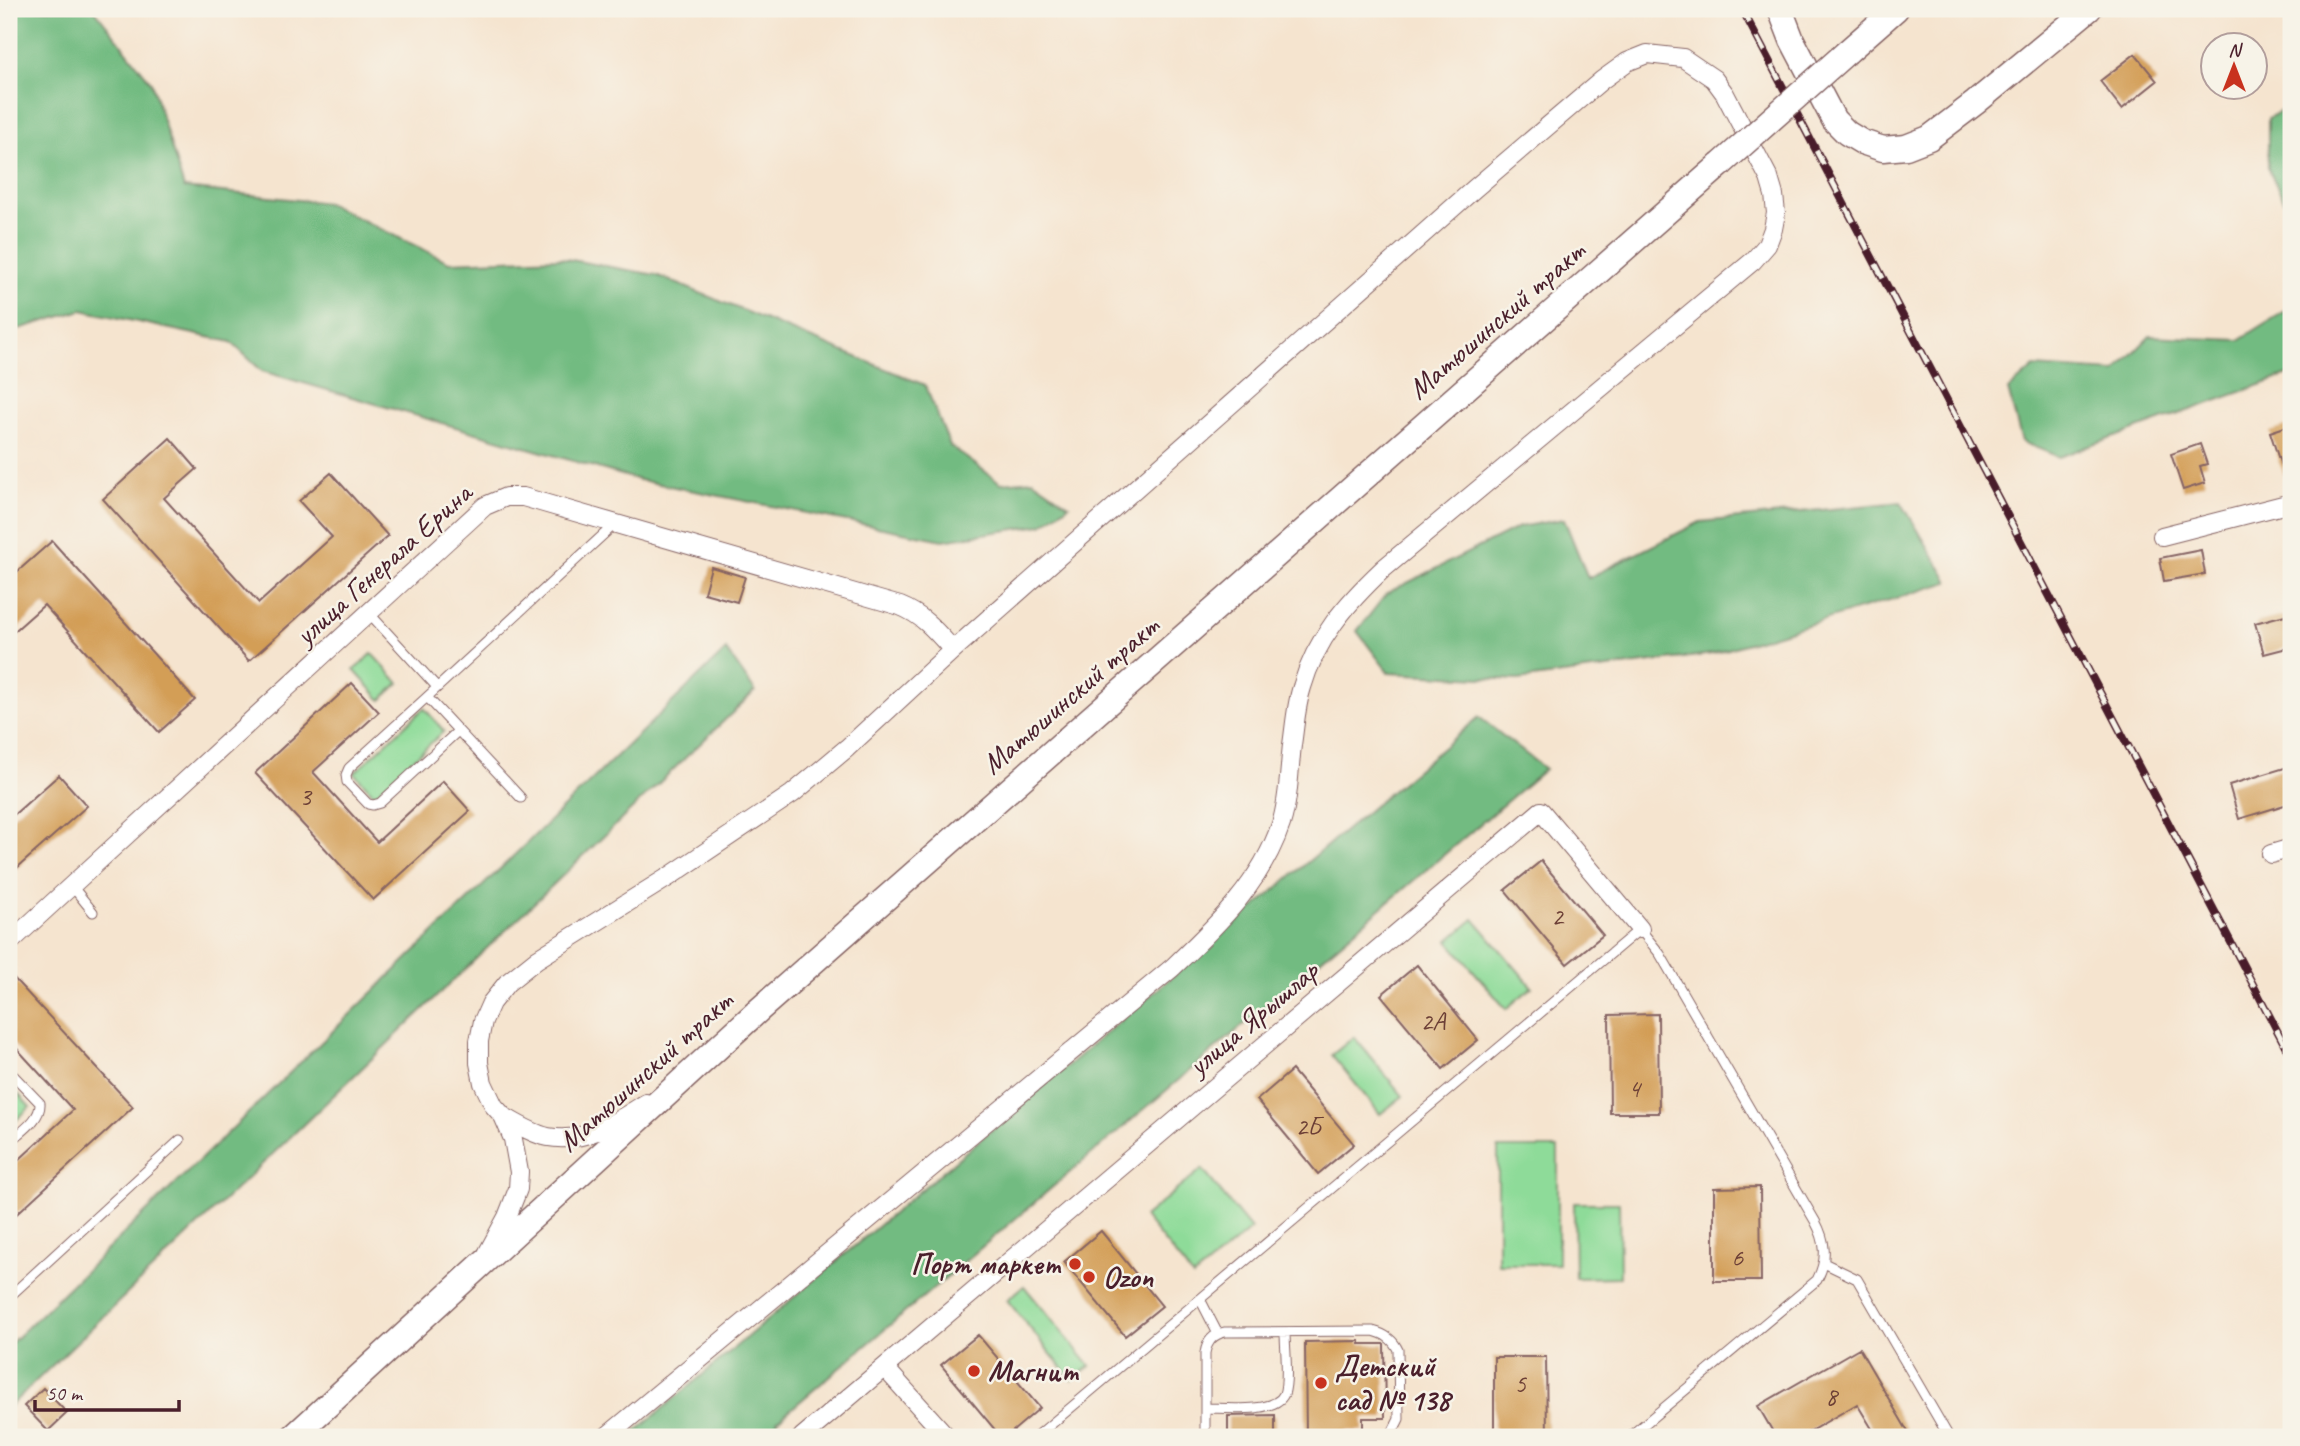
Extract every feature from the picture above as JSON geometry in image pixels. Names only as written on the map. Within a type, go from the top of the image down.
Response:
[{"type":"main road","points":[[1780,9],[1792,40],[1834,120],[1847,133],[1883,149],[1906,147],[1929,138],[2089,9]]},
{"type":"main road","name":"Матюшинский тракт","points":[[293,1437],[781,991],[1896,9]]},
{"type":"street","points":[[484,1262],[518,1189],[517,1154],[503,1116],[494,1106],[483,1083],[479,1063],[483,1021],[491,1003],[507,983],[537,959],[670,876],[792,794],[1464,198],[1602,80],[1627,62],[1647,54],[1683,58],[1714,79],[1725,93],[1769,178],[1776,213],[1767,245],[1753,261],[1384,569],[1353,598],[1333,623],[1302,685],[1281,824],[1256,875],[1236,903],[1172,968],[606,1437]]},
{"type":"street","name":"улица Генерала Ерина","points":[[9,943],[485,506],[498,499],[523,497],[900,606],[926,621],[953,650]]},
{"type":"street","points":[[2162,536],[2291,503]]},
{"type":"street","name":"улица Ярышлар","points":[[802,1437],[1541,811],[1640,929]]},
{"type":"street","points":[[2271,854],[2291,848]]},
{"type":"street","points":[[503,1116],[547,1137],[564,1139],[583,1136],[606,1128],[681,1081]]},
{"type":"street","points":[[885,1368],[947,1437]]},
{"type":"lane","points":[[458,731],[380,803],[370,805],[347,782],[349,768],[615,524]]},
{"type":"lane","points":[[369,613],[437,687]]},
{"type":"lane","points":[[427,697],[521,798]]},
{"type":"lane","points":[[72,886],[93,912]]},
{"type":"lane","points":[[1036,1437],[1640,929],[1660,954],[1815,1222],[1824,1244],[1824,1263],[1816,1280],[1629,1437]]},
{"type":"lane","points":[[9,1074],[40,1103],[37,1117],[9,1143]]},
{"type":"lane","points":[[9,1297],[180,1140]]},
{"type":"lane","points":[[1824,1263],[1857,1279],[1949,1437]]},
{"type":"lane","points":[[1200,1299],[1218,1334]]},
{"type":"lane","points":[[1205,1437],[1205,1353],[1210,1341],[1218,1334],[1373,1331],[1391,1339],[1398,1350],[1399,1419],[1391,1437]]},
{"type":"lane","points":[[1205,1408],[1266,1407],[1280,1400],[1285,1387],[1285,1332]]},
{"type":"green space","points":[[9,9],[94,9],[151,82],[184,188],[327,203],[449,262],[560,258],[656,275],[925,385],[950,446],[1001,483],[1033,480],[1069,505],[1042,525],[943,540],[639,480],[262,371],[231,342],[82,310],[9,332]]},
{"type":"green space","points":[[2291,106],[2291,213],[2268,169],[2268,118]]},
{"type":"green space","points":[[2291,303],[2291,374],[2059,457],[2022,442],[2008,390],[2034,367],[2115,372],[2150,336],[2239,340],[2290,308]]},
{"type":"green space","points":[[1901,502],[1949,582],[1712,654],[1518,680],[1389,673],[1357,631],[1387,593],[1519,527],[1564,519],[1588,578],[1700,522]]},
{"type":"green space","points":[[726,650],[755,691],[9,1407],[9,1345]]},
{"type":"green space","points":[[372,654],[399,683],[381,700],[354,670]]},
{"type":"green space","points":[[424,708],[444,731],[375,795],[354,773]]},
{"type":"green space","points":[[1479,717],[1545,769],[777,1421],[783,1429],[773,1437],[629,1437]]},
{"type":"green space","points":[[1474,919],[1532,987],[1506,1009],[1448,941]]},
{"type":"green space","points":[[1354,1037],[1403,1096],[1380,1114],[1332,1055]]},
{"type":"green space","points":[[9,1084],[30,1107],[9,1127]]},
{"type":"green space","points":[[1498,1148],[1558,1148],[1558,1264],[1498,1264]]},
{"type":"green space","points":[[1202,1169],[1251,1229],[1193,1277],[1144,1217]]},
{"type":"green space","points":[[1574,1203],[1619,1203],[1620,1277],[1575,1278]]},
{"type":"green space","points":[[1024,1286],[1090,1366],[1072,1380],[1007,1300]]},
{"type":"building","points":[[2135,54],[2157,81],[2122,109],[2100,81]]},
{"type":"building","points":[[2291,425],[2291,487],[2288,487],[2270,432]]},
{"type":"building","points":[[170,438],[197,469],[164,498],[259,603],[332,537],[299,501],[331,473],[388,536],[249,661],[103,499]]},
{"type":"building","points":[[2200,444],[2207,464],[2200,466],[2205,483],[2183,490],[2171,454]]},
{"type":"building","points":[[52,541],[195,700],[159,732],[44,605],[9,636],[9,579]]},
{"type":"building","points":[[2201,550],[2205,574],[2164,581],[2160,558]]},
{"type":"building","points":[[711,567],[745,577],[737,602],[704,593]]},
{"type":"building","points":[[2285,615],[2291,647],[2264,654],[2255,623]]},
{"type":"building","points":[[352,683],[379,712],[313,772],[377,842],[443,781],[470,811],[373,900],[255,773]]},
{"type":"building","points":[[2291,766],[2291,803],[2239,819],[2229,785]]},
{"type":"building","points":[[59,775],[87,806],[9,875],[9,819]]},
{"type":"building","points":[[1541,861],[1603,935],[1567,964],[1505,890]]},
{"type":"building","points":[[1417,965],[1478,1040],[1443,1069],[1381,995]]},
{"type":"building","points":[[9,973],[133,1107],[9,1221],[9,1169],[73,1110],[9,1040]]},
{"type":"building","points":[[1658,1014],[1659,1113],[1610,1113],[1609,1015]]},
{"type":"building","points":[[1292,1070],[1354,1144],[1318,1174],[1257,1100]]},
{"type":"building","points":[[1760,1187],[1761,1281],[1714,1281],[1714,1188]]},
{"type":"building","points":[[1101,1231],[1162,1306],[1125,1336],[1064,1262]]},
{"type":"building","points":[[978,1335],[1040,1408],[1006,1437],[1001,1437],[941,1365]]},
{"type":"building","points":[[1360,1341],[1360,1344],[1384,1344],[1385,1418],[1363,1418],[1363,1431],[1345,1431],[1345,1437],[1306,1437],[1305,1342]]},
{"type":"building","points":[[1859,1348],[1911,1437],[1877,1437],[1857,1404],[1800,1437],[1776,1437],[1758,1406]]},
{"type":"building","points":[[1494,1357],[1546,1357],[1547,1437],[1494,1437]]},
{"type":"building","points":[[43,1388],[67,1413],[48,1431],[24,1406]]},
{"type":"building","points":[[1275,1415],[1275,1437],[1228,1437],[1228,1416]]},
{"type":"railway","points":[[1742,9],[2291,1057]]},
{"type":"place","name":"Порт маркет","points":[[1075,1264]]},
{"type":"place","name":"Ozon","points":[[1089,1277]]},
{"type":"place","name":"Магнит","points":[[974,1371]]},
{"type":"place","name":"Детский сад № 138","points":[[1321,1383]]}]
